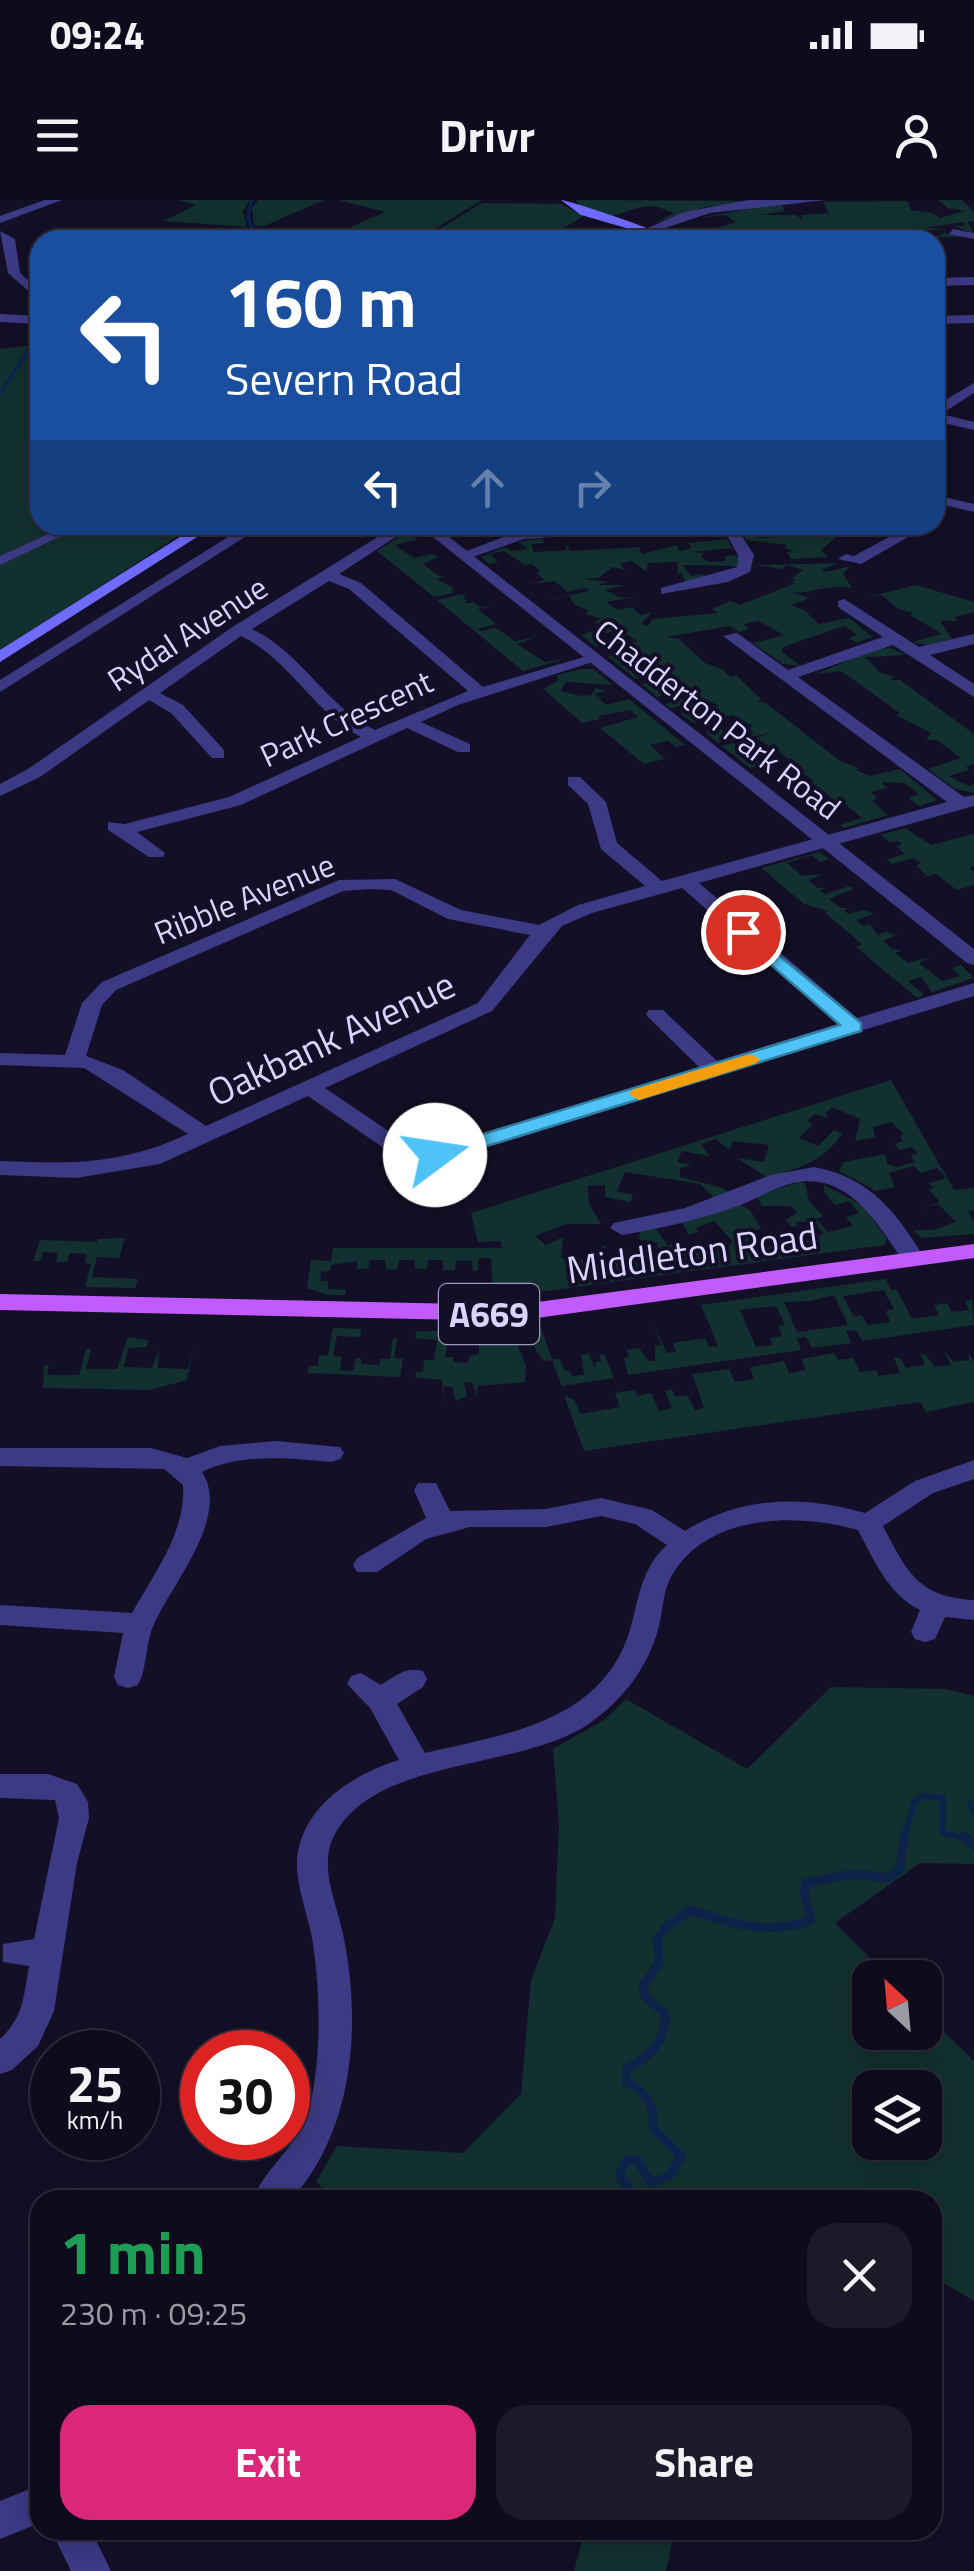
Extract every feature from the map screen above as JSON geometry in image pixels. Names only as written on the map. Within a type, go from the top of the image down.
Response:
[{"type":"main road","points":[[568,200],[585,213],[647,230]]},
{"type":"main road","points":[[0,657],[193,535]]},
{"type":"main road","name":"Middleton Road","points":[[0,1302],[536,1312],[974,1252]]},
{"type":"street","points":[[10,200],[32,206]]},
{"type":"street","points":[[0,220],[56,200]]},
{"type":"street","points":[[647,230],[680,217],[724,207],[820,200]]},
{"type":"street","points":[[952,231],[974,236]]},
{"type":"street","points":[[0,234],[8,239],[7,263],[12,275],[30,290]]},
{"type":"street","points":[[945,281],[974,282]]},
{"type":"street","points":[[0,318],[30,320]]},
{"type":"street","points":[[945,320],[974,319]]},
{"type":"street","points":[[945,408],[974,388]]},
{"type":"street","points":[[945,418],[974,426]]},
{"type":"street","points":[[0,561],[56,535]]},
{"type":"street","points":[[0,687],[240,535]]},
{"type":"street","name":"Rydal Avenue","points":[[0,790],[34,772],[240,629],[391,535]]},
{"type":"street","name":"Chadderton Park Road","points":[[439,535],[974,959]]},
{"type":"street","points":[[464,555],[522,535]]},
{"type":"street","points":[[665,590],[728,577],[745,569],[746,555],[734,535]]},
{"type":"street","points":[[846,559],[856,561],[904,535]]},
{"type":"street","points":[[329,575],[355,586],[478,691]]},
{"type":"street","points":[[844,604],[974,692]]},
{"type":"street","points":[[240,629],[269,643],[354,726],[377,738]]},
{"type":"street","points":[[731,636],[968,802]]},
{"type":"street","points":[[786,676],[894,639]]},
{"type":"street","points":[[916,653],[974,639]]},
{"type":"street","name":"Park Crescent","points":[[156,854],[119,829],[235,802],[478,691],[594,659]]},
{"type":"street","points":[[148,693],[170,702],[215,751],[187,752]]},
{"type":"street","points":[[408,722],[464,748]]},
{"type":"street","points":[[574,781],[597,802],[608,845],[658,888]]},
{"type":"street","name":"Oakbank Avenue","points":[[0,1168],[106,1168],[152,1159],[485,1006],[555,922],[585,909],[968,802]]},
{"type":"street","points":[[684,881],[854,1027]]},
{"type":"street","name":"Ribble Avenue","points":[[73,1062],[92,1003],[109,986],[340,886],[372,882],[395,885],[456,915],[543,932]]},
{"type":"street","points":[[309,1087],[399,1148],[435,1155],[974,989]]},
{"type":"street","points":[[656,1014],[715,1070]]},
{"type":"street","points":[[0,1060],[88,1062],[204,1135]]},
{"type":"street","points":[[622,1228],[646,1218],[725,1202],[790,1176],[821,1175],[850,1186],[876,1204],[913,1259]]},
{"type":"street","points":[[187,1469],[236,1451],[331,1453]]},
{"type":"street","points":[[0,1457],[150,1457],[187,1469],[195,1479],[199,1495],[193,1524],[139,1624],[128,1677]]},
{"type":"street","points":[[277,2190],[310,2150],[322,2125],[334,2081],[330,1943],[310,1870],[322,1828],[342,1801],[364,1786],[418,1766],[548,1734],[610,1692],[641,1640],[661,1570],[686,1544],[734,1521],[792,1509],[868,1523],[924,1487],[974,1469]]},
{"type":"street","points":[[427,1490],[442,1522]]},
{"type":"street","points":[[367,1565],[405,1552],[442,1522],[546,1518],[611,1507],[644,1517],[686,1544]]},
{"type":"street","points":[[868,1523],[903,1587],[930,1619],[974,1610]]},
{"type":"street","points":[[0,1615],[139,1624]]},
{"type":"street","points":[[413,1678],[371,1692],[418,1766]]},
{"type":"street","points":[[0,1786],[48,1786],[66,1792],[73,1802],[70,1842],[30,1953],[33,2024],[12,2052],[0,2060]]},
{"type":"street","points":[[0,2520],[30,2508]]},
{"type":"street","points":[[75,2540],[92,2571]]},
{"type":"green space","points":[[178,200],[250,200],[243,211],[247,227],[163,221],[196,205]]},
{"type":"green space","points":[[258,200],[324,200],[262,227],[254,225],[252,208]]},
{"type":"green space","points":[[339,200],[482,200],[433,230],[344,230],[385,212]]},
{"type":"green space","points":[[576,200],[766,200],[705,207],[654,223],[674,213],[651,206],[611,216],[592,216]]},
{"type":"green space","points":[[938,200],[962,200],[974,212],[974,221],[967,222],[974,234],[954,226],[965,226],[963,222],[925,228],[949,229],[936,230],[722,230],[715,228],[736,222],[725,215],[698,218],[781,203],[785,211],[760,215],[796,215],[803,220],[801,215],[829,213],[823,202],[907,201],[911,210],[940,218],[964,211],[948,208]]},
{"type":"green space","points":[[482,203],[561,204],[584,216],[561,230],[437,230]]},
{"type":"green space","points":[[30,345],[30,535],[180,535],[0,652],[0,349]]},
{"type":"green space","points":[[401,535],[419,539],[395,545],[414,558],[432,554],[438,557],[423,564],[445,576],[437,579],[455,589],[451,590],[454,593],[434,597],[377,551]]},
{"type":"green space","points":[[743,535],[839,535],[821,550],[829,557],[791,559],[787,552],[793,551],[786,545],[746,540]]},
{"type":"green space","points":[[543,538],[544,543],[531,544],[534,552],[567,550],[565,541],[570,551],[639,547],[642,554],[676,545],[680,551],[691,548],[688,543],[727,539],[732,548],[691,552],[704,553],[701,557],[709,562],[726,561],[725,556],[737,555],[737,566],[682,565],[691,576],[702,574],[707,578],[685,583],[683,574],[678,574],[677,562],[648,563],[646,571],[632,561],[620,564],[625,570],[613,567],[598,578],[583,579],[608,582],[596,585],[624,585],[605,590],[621,598],[635,597],[606,602],[617,610],[633,607],[640,615],[652,612],[641,624],[648,626],[653,619],[718,613],[712,609],[730,601],[740,605],[796,583],[788,580],[797,581],[792,578],[803,570],[787,565],[781,569],[757,565],[839,563],[821,570],[825,572],[851,566],[843,573],[852,588],[790,592],[810,598],[791,605],[804,610],[819,624],[849,618],[873,637],[856,643],[849,638],[858,635],[844,626],[783,647],[782,652],[801,666],[783,664],[753,643],[784,635],[759,621],[744,624],[749,629],[739,632],[730,626],[667,637],[679,639],[705,663],[722,669],[730,677],[736,675],[761,699],[757,701],[766,703],[840,761],[870,776],[900,769],[937,800],[920,806],[908,798],[919,794],[904,783],[881,782],[887,788],[871,792],[877,798],[872,801],[888,815],[844,828],[840,825],[862,818],[842,802],[819,808],[837,802],[813,783],[792,789],[814,781],[803,773],[797,774],[802,772],[779,751],[753,757],[761,764],[773,762],[750,768],[722,746],[733,743],[746,753],[770,746],[755,738],[770,733],[718,743],[706,733],[711,724],[735,738],[754,733],[749,728],[754,725],[733,715],[693,723],[680,713],[699,710],[709,718],[723,714],[715,707],[718,705],[708,701],[670,708],[665,704],[702,694],[667,679],[658,684],[673,693],[657,697],[642,684],[668,678],[667,675],[651,663],[636,667],[648,677],[636,679],[607,656],[619,654],[630,663],[645,659],[631,647],[613,648],[638,641],[619,630],[598,635],[609,644],[596,647],[581,635],[602,628],[595,622],[602,619],[585,614],[589,611],[575,605],[569,596],[547,600],[589,591],[586,588],[567,592],[555,581],[528,584],[545,580],[532,564],[525,565],[504,551],[490,554],[498,562],[489,564],[482,558],[482,557],[504,547],[512,551],[528,549],[518,542]]},
{"type":"green space","points":[[916,585],[974,602],[974,612],[955,617],[957,621],[940,621],[952,639],[928,645],[912,642],[942,634],[910,615],[913,613],[898,609],[882,595],[868,597]]},
{"type":"green space","points":[[462,594],[466,597],[463,600],[470,600],[465,601],[467,604],[495,605],[478,609],[496,624],[480,631],[496,628],[515,641],[537,637],[517,644],[545,662],[565,659],[523,671],[437,600]]},
{"type":"green space","points":[[891,648],[906,655],[866,657],[879,672],[895,677],[890,680],[900,680],[974,734],[974,764],[966,767],[969,770],[949,776],[969,786],[974,784],[974,793],[955,789],[928,769],[961,758],[937,740],[926,740],[931,733],[896,715],[900,713],[841,671],[816,674],[875,649]]},
{"type":"green space","points":[[593,669],[613,685],[566,682],[561,691],[581,696],[591,695],[596,688],[606,691],[595,694],[611,695],[599,698],[606,705],[629,699],[685,745],[677,747],[668,741],[650,745],[665,759],[644,764],[600,728],[638,717],[630,710],[582,723],[543,689],[559,680],[556,675]]},
{"type":"green space","points":[[905,828],[931,845],[974,834],[974,866],[969,868],[974,872],[974,885],[957,890],[936,874],[913,881],[927,876],[916,866],[921,863],[913,858],[892,864],[887,859],[905,854],[896,846],[901,845],[899,841],[890,842],[881,835],[862,840]]},
{"type":"green space","points":[[819,852],[829,859],[820,862],[811,855],[787,863],[802,876],[824,874],[808,880],[818,888],[826,888],[820,890],[825,894],[850,886],[854,889],[829,899],[841,908],[850,908],[844,910],[848,914],[864,910],[874,914],[856,920],[863,926],[870,924],[878,935],[887,931],[893,935],[901,933],[883,941],[892,949],[902,950],[895,953],[908,963],[930,957],[919,963],[942,981],[960,976],[952,968],[961,965],[974,978],[932,992],[921,977],[908,981],[924,995],[917,998],[856,947],[862,944],[825,913],[828,911],[804,904],[761,868]]},
{"type":"green space","points":[[891,1080],[954,1190],[974,1188],[974,1210],[968,1211],[974,1222],[974,1234],[922,1238],[913,1230],[933,1230],[956,1222],[938,1204],[921,1209],[940,1202],[929,1190],[934,1188],[929,1183],[946,1178],[937,1168],[921,1173],[914,1166],[889,1173],[895,1187],[876,1191],[839,1171],[844,1162],[885,1154],[887,1164],[896,1167],[915,1162],[911,1156],[918,1153],[911,1147],[900,1150],[894,1144],[903,1141],[900,1136],[904,1134],[891,1122],[873,1127],[875,1137],[855,1141],[860,1119],[832,1107],[825,1114],[829,1118],[814,1114],[807,1121],[813,1124],[799,1138],[818,1146],[834,1130],[842,1134],[826,1152],[800,1167],[768,1178],[737,1158],[764,1162],[769,1145],[733,1141],[730,1150],[715,1139],[701,1144],[709,1156],[682,1151],[677,1162],[692,1165],[680,1168],[680,1177],[723,1188],[731,1195],[717,1200],[700,1184],[625,1172],[617,1191],[633,1195],[630,1202],[605,1197],[605,1185],[588,1186],[589,1203],[601,1224],[566,1224],[535,1236],[546,1245],[563,1237],[561,1258],[599,1261],[602,1246],[606,1246],[604,1258],[667,1267],[670,1252],[657,1251],[658,1243],[639,1239],[640,1231],[656,1229],[668,1246],[678,1243],[688,1253],[720,1241],[729,1246],[733,1242],[714,1221],[689,1235],[682,1223],[738,1204],[750,1210],[761,1228],[749,1235],[760,1249],[782,1243],[779,1239],[786,1236],[778,1226],[795,1243],[824,1234],[813,1222],[796,1222],[798,1226],[792,1227],[785,1220],[797,1213],[791,1206],[762,1206],[756,1196],[799,1182],[805,1183],[809,1201],[823,1216],[816,1219],[828,1232],[853,1226],[846,1217],[859,1213],[849,1201],[835,1205],[824,1192],[824,1185],[864,1206],[887,1239],[884,1245],[524,1294],[477,1295],[477,1291],[493,1291],[491,1258],[479,1258],[478,1271],[473,1271],[472,1261],[456,1261],[455,1270],[443,1270],[443,1260],[428,1260],[427,1269],[415,1269],[415,1260],[399,1260],[397,1270],[386,1269],[385,1260],[370,1260],[368,1269],[357,1269],[357,1261],[331,1265],[330,1271],[321,1272],[320,1281],[328,1281],[328,1289],[346,1290],[345,1295],[328,1295],[307,1288],[311,1260],[331,1261],[333,1248],[502,1248],[501,1241],[478,1242],[471,1213]]},
{"type":"green space","points":[[125,1238],[119,1258],[97,1257],[92,1277],[138,1279],[135,1288],[85,1287],[91,1264],[85,1263],[87,1254],[70,1253],[67,1262],[56,1262],[58,1253],[43,1252],[40,1261],[33,1261],[40,1240],[97,1242]]},
{"type":"green space","points":[[885,1279],[891,1290],[897,1290],[912,1319],[939,1315],[934,1305],[947,1303],[952,1312],[969,1310],[965,1301],[972,1300],[974,1325],[862,1341],[856,1330],[846,1331],[851,1343],[812,1348],[806,1337],[797,1338],[801,1350],[628,1375],[626,1350],[639,1348],[649,1361],[655,1361],[655,1346],[661,1345],[653,1324],[667,1353],[676,1352],[673,1343],[705,1338],[709,1347],[718,1346],[701,1305]],"holes":[[[884,1290],[894,1309],[886,1311],[890,1322],[867,1325],[862,1315],[853,1316],[843,1296]],[[834,1295],[848,1325],[797,1332],[784,1302]],[[776,1306],[785,1325],[778,1326],[782,1336],[770,1338],[772,1345],[756,1347],[740,1310]]]},
{"type":"green space","points":[[333,1328],[361,1329],[360,1337],[337,1336],[333,1356],[342,1357],[340,1370],[353,1371],[356,1358],[361,1358],[361,1364],[379,1365],[381,1359],[390,1359],[393,1338],[397,1339],[394,1358],[403,1359],[400,1377],[308,1373],[309,1366],[318,1366],[319,1356],[328,1355]]},
{"type":"green space","points":[[541,1328],[552,1359],[560,1359],[572,1376],[584,1375],[581,1355],[589,1354],[595,1369],[596,1362],[601,1361],[599,1355],[604,1354],[614,1378],[562,1386],[552,1360],[543,1361],[525,1332]]},
{"type":"green space","points":[[511,1330],[526,1365],[525,1382],[478,1386],[477,1397],[472,1382],[464,1383],[467,1396],[456,1401],[452,1387],[444,1387],[444,1403],[442,1380],[415,1377],[416,1372],[423,1372],[424,1360],[434,1360],[437,1340],[415,1338],[416,1331],[449,1331],[445,1357],[468,1363],[469,1357],[479,1354],[479,1337],[463,1336],[463,1331]]},
{"type":"green space","points":[[128,1337],[148,1340],[147,1347],[128,1348],[124,1367],[152,1368],[159,1350],[158,1368],[188,1369],[194,1348],[187,1380],[150,1390],[43,1388],[44,1365],[49,1365],[47,1375],[79,1375],[86,1349],[91,1349],[86,1369],[117,1369]]},
{"type":"green space","points":[[944,1351],[954,1362],[969,1360],[969,1353],[974,1362],[974,1402],[926,1412],[920,1402],[584,1451],[564,1395],[574,1400],[581,1414],[620,1407],[615,1393],[634,1390],[637,1396],[651,1393],[659,1411],[672,1408],[665,1391],[672,1389],[675,1397],[687,1395],[695,1410],[704,1408],[692,1374],[729,1369],[735,1382],[754,1379],[750,1367],[784,1361],[789,1373],[806,1370],[801,1359],[834,1353],[838,1360],[853,1358],[860,1372],[876,1370],[879,1376],[900,1373],[894,1358],[900,1358],[906,1368],[925,1365],[920,1354],[925,1354],[935,1367],[951,1365]]},
{"type":"green space","points":[[831,1687],[946,1689],[974,1696],[974,1864],[920,1863],[835,1923],[872,1960],[852,1960],[852,2050],[942,2050],[942,2030],[974,2061],[974,2301],[942,2282],[942,2190],[325,2190],[316,2182],[337,2146],[463,2153],[521,2094],[531,1980],[555,1918],[559,1823],[553,1749],[604,1720],[626,1699],[747,1769]]},
{"type":"green space","points":[[582,2540],[673,2540],[666,2571],[574,2571]]},
{"type":"waterway","points":[[252,200],[248,216],[252,230]]},
{"type":"waterway","points":[[0,393],[30,349]]},
{"type":"waterway","points":[[903,1839],[915,1801],[923,1796],[943,1798],[943,1833],[966,1839]]},
{"type":"waterway","points":[[974,1803],[970,1805],[974,1814]]},
{"type":"waterway","points":[[630,2190],[619,2175],[627,2160],[637,2160],[651,2183],[670,2175],[681,2156],[653,2128],[653,2113],[644,2095],[626,2082],[627,2069],[649,2053],[663,2031],[664,2012],[646,1998],[643,1986],[659,1963],[657,1940],[667,1926],[691,1910],[765,1928],[811,1920],[804,1892],[806,1883],[853,1874],[889,1878],[900,1868],[904,1836]]},
{"type":"waterway","points":[[964,1836],[974,1846]]},
{"type":"slow traffic","points":[[639,1094],[750,1059]]},
{"type":"route","points":[[435,1155],[456,1152],[854,1027],[743,932]]}]
